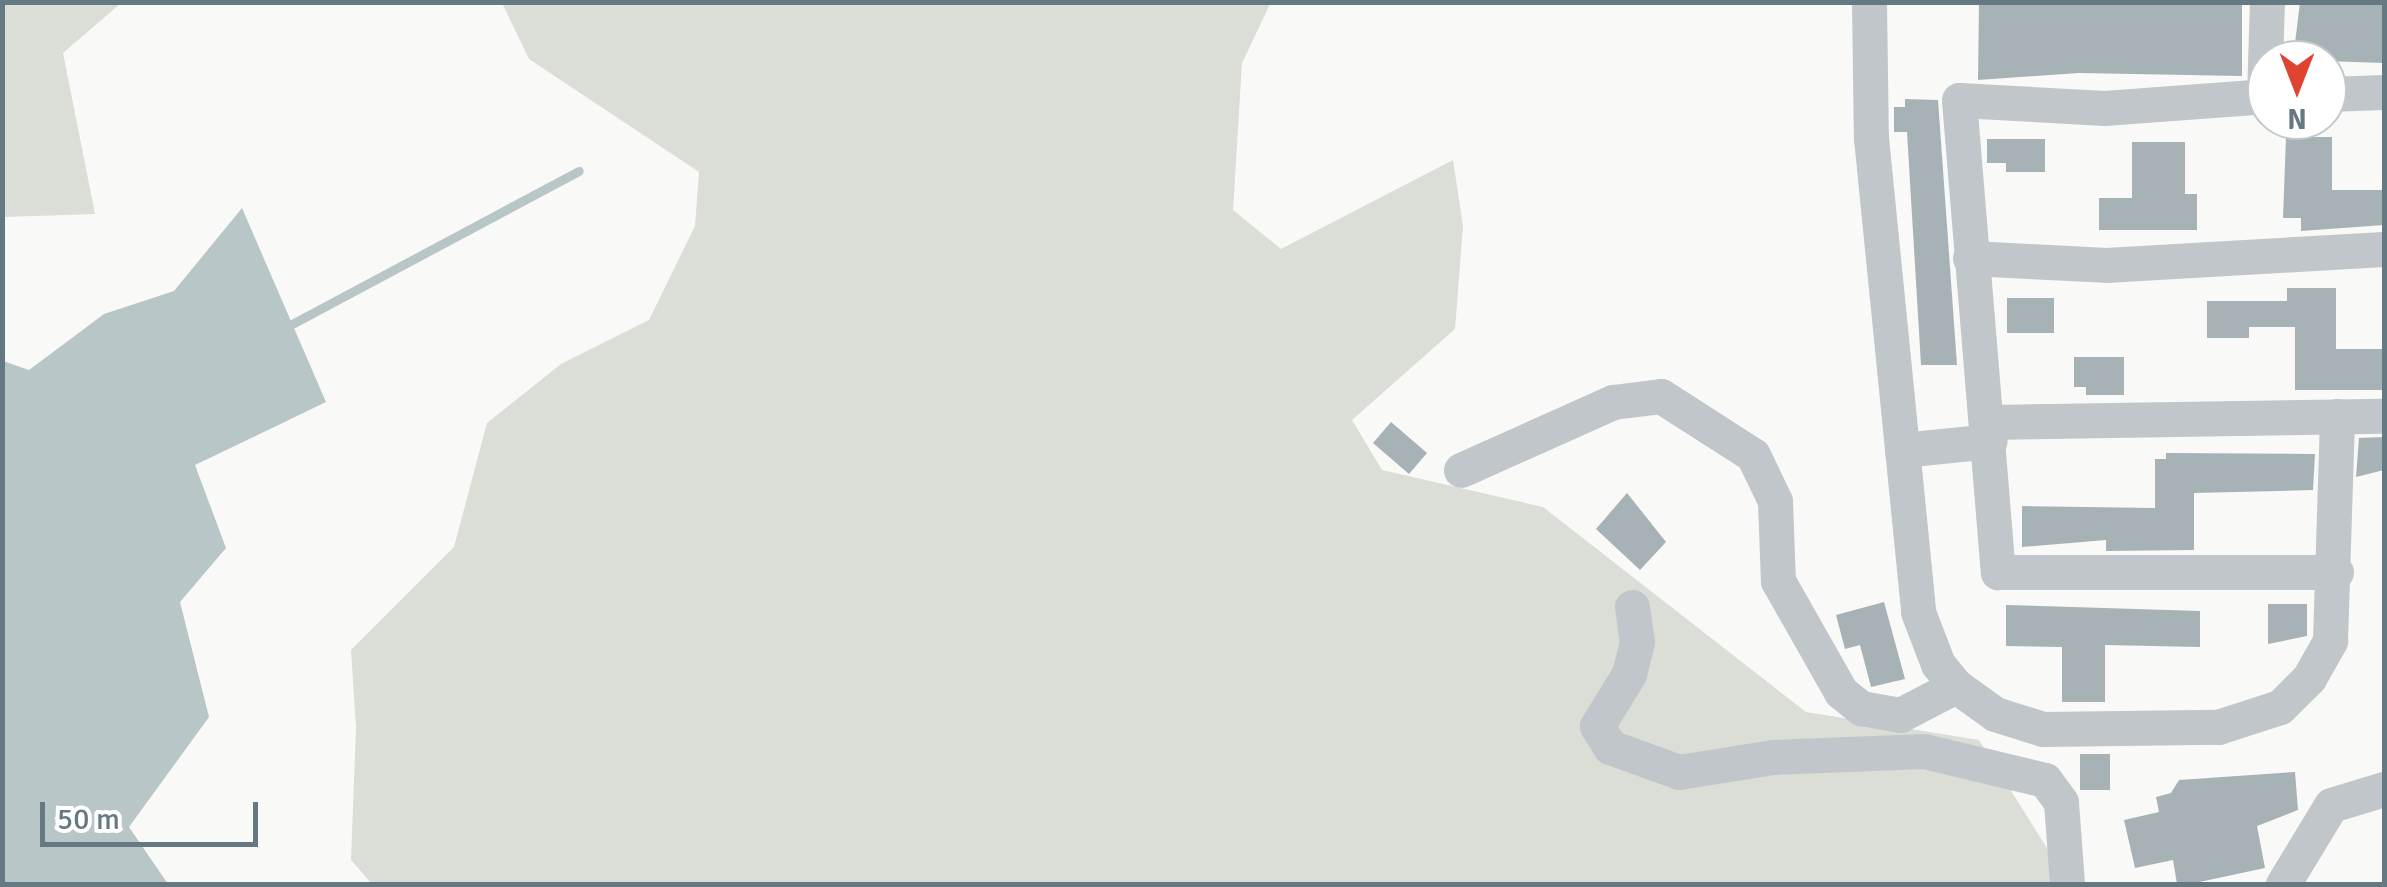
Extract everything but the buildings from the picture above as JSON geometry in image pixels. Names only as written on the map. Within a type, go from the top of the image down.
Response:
[{"type":"street","points":[[1868,2],[1870,138],[1918,612],[1938,664],[1956,686],[1995,714],[2043,729],[2240,723],[2280,707],[2322,658],[2336,572],[2337,416]]},
{"type":"street","points":[[2266,2],[2266,40]]},
{"type":"street","points":[[2347,93],[2384,92]]},
{"type":"street","points":[[2247,98],[2151,108],[1960,100],[1998,572],[2336,572]]},
{"type":"street","points":[[1970,258],[2106,266],[2384,249]]},
{"type":"street","points":[[1462,470],[1613,402],[1662,396],[1753,455],[1775,501],[1778,580],[1840,692],[1861,708],[1900,715],[1956,686]]},
{"type":"street","points":[[1902,450],[1989,432],[2384,416]]},
{"type":"street","points":[[1632,607],[1637,642],[1629,674],[1597,726],[1610,747],[1679,772],[1808,754],[1924,751],[2045,780],[2061,802],[2068,884]]},
{"type":"street","points":[[2282,884],[2331,804],[2384,789]]},
{"type":"shaded area","points":[[1271,2],[1242,63],[1233,210],[1281,249],[1453,160],[1463,226],[1455,329],[1352,420],[1382,470],[1543,507],[1806,712],[1979,740],[2059,867],[2078,884],[372,884],[351,860],[356,727],[351,650],[454,547],[487,423],[561,364],[649,320],[695,226],[699,172],[529,59],[502,3]]},
{"type":"shaded area","points":[[2,3],[121,3],[63,53],[95,214],[3,217]]},
{"type":"shaded area","points":[[242,208],[326,402],[195,465],[226,548],[180,602],[209,717],[129,827],[168,884],[3,884],[3,361],[29,370],[104,314],[174,291]]},
{"type":"waterway","points":[[292,324],[579,171]]}]
